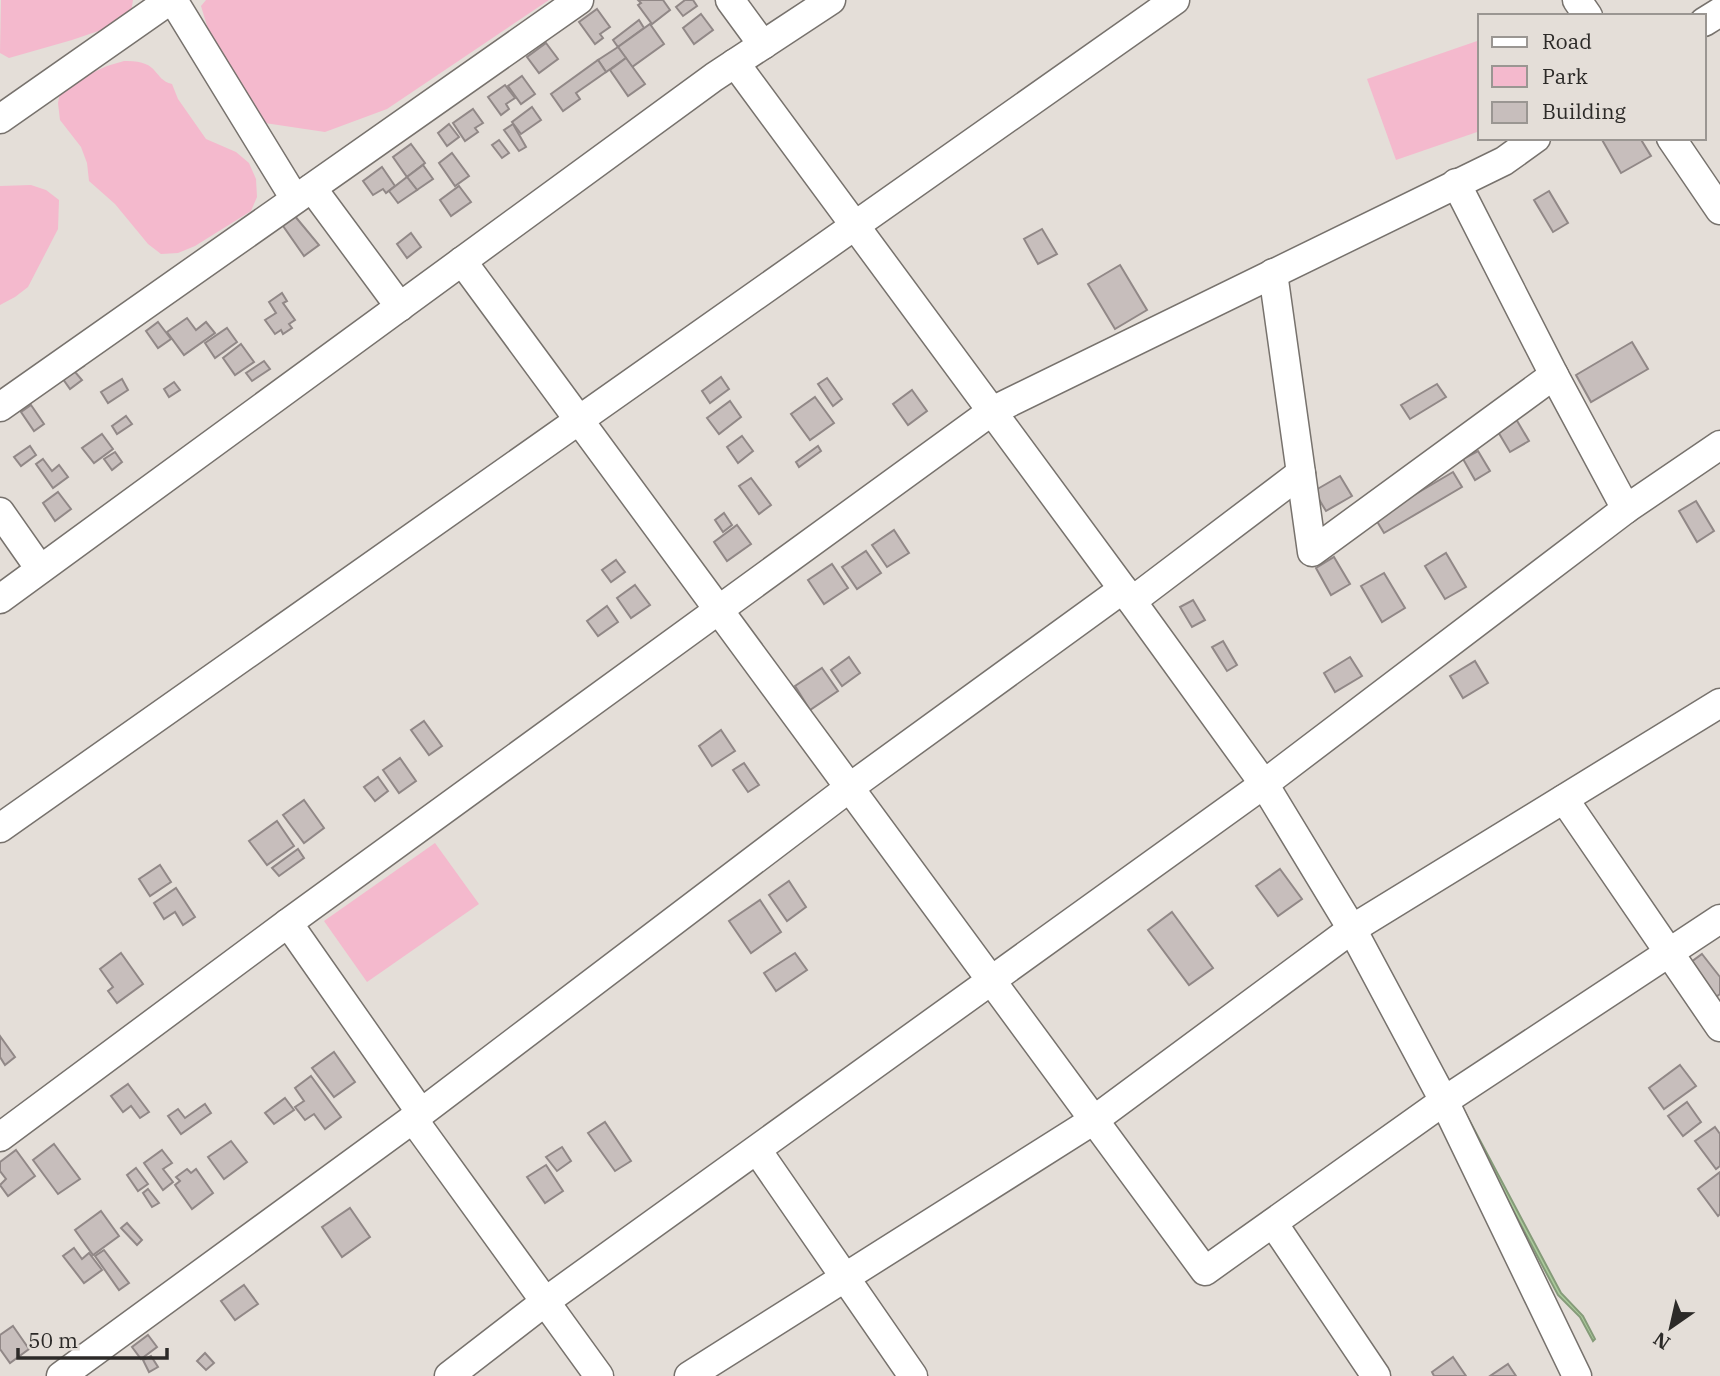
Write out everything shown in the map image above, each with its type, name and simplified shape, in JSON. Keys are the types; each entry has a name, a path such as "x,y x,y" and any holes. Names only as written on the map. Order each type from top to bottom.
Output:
{"street":[{"path":"0,119 172,0 304,194 400,307"},
{"path":"0,407 579,0"},
{"path":"730,0 763,45"},
{"path":"0,599 735,63 831,0"},
{"path":"0,828 1175,0"},
{"path":"735,63 1264,784 1352,929 1444,1101 1577,1376"},
{"path":"0,1137 288,923 992,411 1504,161 1533,140"},
{"path":"1672,140 1720,210"},
{"path":"1456,183 1626,509"},
{"path":"461,261 1205,1271 1444,1101 1720,919"},
{"path":"1273,272 1312,552 1554,375"},
{"path":"449,1376 545,1301 1264,784 1626,509 1720,445"},
{"path":"61,1376 417,1116 849,788 1301,473"},
{"path":"0,512 40,569"},
{"path":"689,1376 1094,1120 1352,929 1720,704"},
{"path":"1564,799 1720,1027"},
{"path":"288,923 417,1116 599,1376"},
{"path":"757,1150 913,1376"},
{"path":"1273,1223 1376,1376"}],"green space":[{"path":"1,0 133,0 131,12 119,24 9,58 0,53"},
{"path":"206,0 549,0 387,109 325,132 258,122 220,69 201,6"},
{"path":"1478,41 1478,132 1396,160 1367,79"},
{"path":"124,61 144,63 172,84 178,99 206,139 236,152 249,163 256,179 257,197 251,211 195,246 178,253 161,254 148,244 115,204 89,181 87,163 81,147 60,120 58,103 61,87"},
{"path":"31,185 46,190 59,200 58,229 28,287 0,305 0,186"},
{"path":"435,843 479,904 367,982 324,921"}],"shaded area":[{"path":"1466,1114 1561,1293 1583,1316 1595,1339 1593,1341 1580,1317 1558,1295 1463,1116"}],"building":[{"path":"638,0 663,0 670,10 652,24 638,5 641,3"},
{"path":"685,0 693,0 697,6 683,16 676,7"},
{"path":"597,9 610,27 600,34 603,38 595,44 579,22"},
{"path":"701,14 713,30 694,44 683,28"},
{"path":"639,20 644,28 618,47 613,40"},
{"path":"650,24 664,44 632,67 618,47"},
{"path":"546,43 558,59 539,73 527,57"},
{"path":"618,47 626,58 606,72 598,60"},
{"path":"626,58 645,84 628,96 610,70"},
{"path":"598,60 606,72 576,93 580,99 563,111 551,94"},
{"path":"522,76 535,94 521,104 508,86"},
{"path":"505,85 515,98 506,104 509,109 501,115 488,97"},
{"path":"532,107 541,120 521,134 512,122"},
{"path":"473,109 483,123 475,128 478,132 465,141 453,123"},
{"path":"449,124 459,137 447,146 438,133"},
{"path":"513,124 526,147 519,151 504,130"},
{"path":"499,140 509,153 502,158 492,145"},
{"path":"1602,140 1641,140 1651,156 1621,173"},
{"path":"411,144 425,163 407,177 393,157"},
{"path":"452,153 469,176 455,186 439,163"},
{"path":"423,165 433,179 417,190 407,177"},
{"path":"382,167 395,186 386,193 383,189 373,195 363,181"},
{"path":"407,177 417,190 398,203 389,191"},
{"path":"459,186 471,202 451,216 440,200"},
{"path":"1549,191 1568,223 1553,232 1534,200"},
{"path":"294,215 319,245 304,256 281,223"},
{"path":"1042,229 1057,254 1038,264 1024,239"},
{"path":"411,233 421,247 407,258 397,244"},
{"path":"1120,265 1147,310 1115,329 1088,284"},
{"path":"282,293 287,301 283,303 295,320 289,324 292,328 283,334 281,330 275,334 265,320 276,313 269,302"},
{"path":"187,318 196,330 206,322 215,333 184,355 167,332"},
{"path":"158,322 171,339 158,348 146,331"},
{"path":"227,328 237,342 215,358 205,343"},
{"path":"1632,342 1648,369 1591,402 1576,375"},
{"path":"241,344 254,362 235,375 223,358"},
{"path":"78,358 84,366 75,372 82,380 70,389 58,372"},
{"path":"264,361 270,369 252,381 246,373"},
{"path":"721,377 729,389 710,403 702,391"},
{"path":"827,378 842,399 833,406 818,384"},
{"path":"122,379 128,390 108,403 101,392"},
{"path":"174,382 180,390 169,397 164,389"},
{"path":"1437,384 1446,397 1410,419 1401,405"},
{"path":"912,390 927,411 908,425 893,404"},
{"path":"815,397 834,423 810,440 791,414"},
{"path":"730,401 741,417 719,434 707,418"},
{"path":"31,405 44,424 34,431 21,412"},
{"path":"126,416 132,424 117,434 112,426"},
{"path":"1516,419 1529,441 1510,452 1497,430"},
{"path":"102,434 113,449 94,463 82,448"},
{"path":"742,436 753,451 738,463 727,447"},
{"path":"30,446 36,455 21,466 14,457"},
{"path":"818,446 821,451 799,467 796,462"},
{"path":"1478,451 1490,471 1475,480 1463,459"},
{"path":"115,452 122,462 112,470 104,459"},
{"path":"43,459 52,471 59,465 68,477 53,488 36,464"},
{"path":"1453,472 1462,487 1384,533 1375,518"},
{"path":"1340,476 1352,496 1326,511 1314,491"},
{"path":"751,478 771,505 759,514 739,486"},
{"path":"58,492 71,509 55,521 43,503"},
{"path":"1696,501 1714,531 1697,542 1679,511"},
{"path":"724,513 732,525 723,532 715,520"},
{"path":"737,525 751,544 727,561 714,542"},
{"path":"894,530 909,553 887,567 872,545"},
{"path":"866,551 881,573 857,589 842,567"},
{"path":"1446,553 1466,587 1445,599 1425,566"},
{"path":"1334,557 1350,584 1331,595 1316,568"},
{"path":"616,560 625,572 611,582 602,570"},
{"path":"832,564 848,588 824,604 808,580"},
{"path":"1384,573 1405,608 1382,622 1361,586"},
{"path":"635,585 650,605 631,618 617,598"},
{"path":"1193,600 1205,620 1192,627 1180,607"},
{"path":"607,606 618,622 598,636 587,621"},
{"path":"1223,641 1237,665 1227,671 1212,647"},
{"path":"849,657 860,673 842,686 831,670"},
{"path":"1350,657 1362,676 1335,692 1324,673"},
{"path":"1475,661 1488,683 1463,698 1450,676"},
{"path":"822,668 838,691 810,710 795,686"},
{"path":"424,721 442,746 429,755 411,730"},
{"path":"721,730 735,751 712,766 699,746"},
{"path":"400,758 416,781 399,793 383,770"},
{"path":"744,763 759,785 748,792 733,770"},
{"path":"378,777 388,791 375,801 364,787"},
{"path":"304,800 324,828 304,843 283,815"},
{"path":"277,821 294,846 267,865 249,841"},
{"path":"298,849 304,858 279,876 272,868"},
{"path":"160,865 171,882 150,896 139,879"},
{"path":"1280,869 1302,899 1278,916 1256,886"},
{"path":"789,881 806,907 787,921 769,895"},
{"path":"176,888 195,917 183,925 175,912 164,919 154,903"},
{"path":"760,900 781,932 751,953 729,921"},
{"path":"1172,912 1213,968 1189,985 1148,930"},
{"path":"121,953 143,984 117,1003 108,991 113,987 100,969"},
{"path":"795,953 807,970 776,991 764,973"},
{"path":"1702,954 1720,977 1720,994 1713,999 1687,965"},
{"path":"0,1036 15,1057 5,1065 0,1057"},
{"path":"334,1052 355,1082 334,1097 312,1068"},
{"path":"1680,1065 1696,1086 1664,1109 1649,1088"},
{"path":"311,1076 341,1117 325,1129 314,1114 305,1120 295,1107 304,1101 295,1088"},
{"path":"128,1084 149,1112 140,1118 131,1106 123,1112 111,1096"},
{"path":"285,1098 294,1110 274,1124 265,1113"},
{"path":"1687,1102 1701,1122 1683,1136 1668,1116"},
{"path":"205,1104 211,1113 181,1134 168,1116 178,1109 185,1118"},
{"path":"605,1122 631,1161 615,1171 588,1133"},
{"path":"1715,1127 1720,1134 1720,1166 1716,1169 1695,1141"},
{"path":"231,1141 247,1162 224,1179 208,1157"},
{"path":"54,1144 80,1179 58,1194 33,1160"},
{"path":"562,1147 571,1161 557,1171 546,1157"},
{"path":"16,1150 35,1176 8,1196 0,1185 6,1179 0,1171 0,1162"},
{"path":"162,1150 172,1163 163,1169 173,1182 163,1190 144,1163"},
{"path":"546,1165 563,1191 545,1203 527,1177"},
{"path":"136,1168 148,1184 138,1191 127,1175"},
{"path":"187,1169 191,1173 196,1169 213,1193 192,1209 175,1185 180,1181 176,1177"},
{"path":"1720,1172 1720,1214 1718,1216 1698,1189"},
{"path":"148,1189 159,1203 152,1207 143,1193"},
{"path":"350,1208 370,1237 342,1257 322,1227"},
{"path":"101,1211 119,1236 93,1255 75,1230"},
{"path":"127,1223 142,1240 137,1245 121,1228"},
{"path":"74,1248 82,1259 89,1253 102,1270 84,1283 63,1256"},
{"path":"104,1250 129,1283 119,1290 95,1256"},
{"path":"244,1285 258,1304 235,1320 221,1301"},
{"path":"13,1326 29,1349 10,1363 0,1349 0,1335"},
{"path":"148,1335 157,1347 141,1359 132,1347"},
{"path":"205,1353 214,1363 206,1370 197,1361"},
{"path":"151,1356 158,1367 149,1372 143,1360"},
{"path":"1453,1357 1466,1376 1434,1376 1432,1372"},
{"path":"1508,1364 1516,1376 1490,1376"}]}
